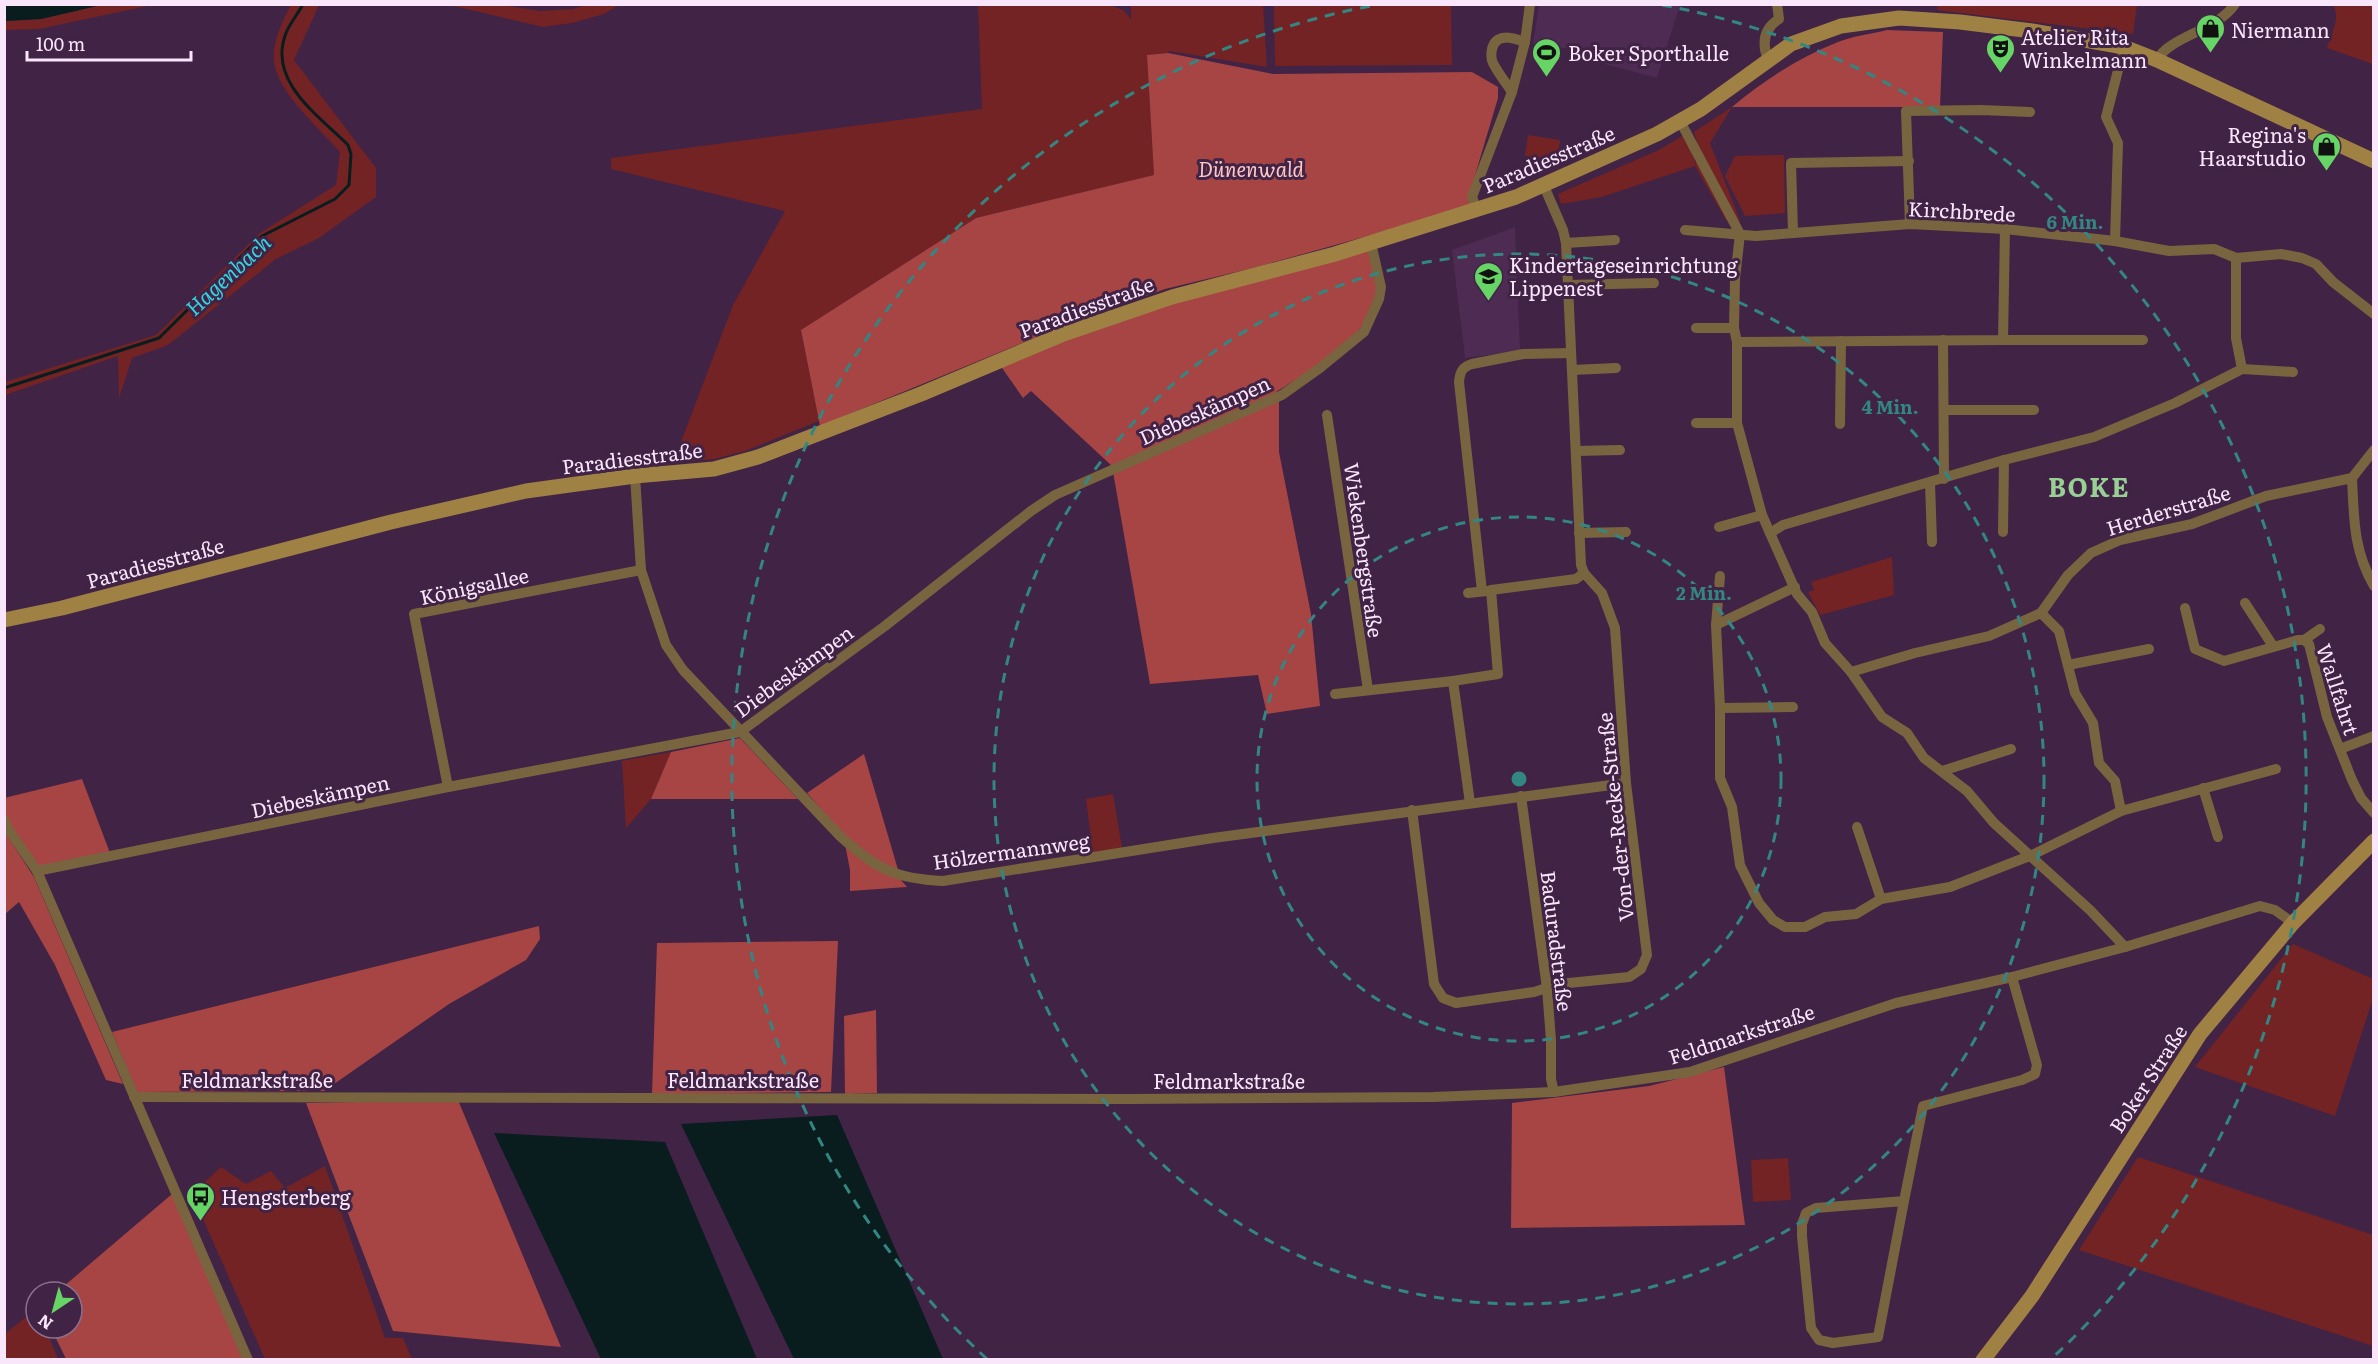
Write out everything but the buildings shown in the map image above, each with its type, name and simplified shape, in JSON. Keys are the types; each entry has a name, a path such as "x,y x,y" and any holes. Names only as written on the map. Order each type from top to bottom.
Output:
{"main road":[{"name":"Paradiesstraße","path":"4,620 62,608 391,522 515,494 635,476 714,469 758,457 921,394 1061,335 1172,297 1371,243 1477,210 1544,186 1635,145 1701,109 1791,44 1828,29 1873,20 1899,18 2007,28 2124,47 2373,160"},
{"name":"Boker Straße","path":"1983,1359 2032,1296 2200,1034 2294,923 2373,841"}],"street":[{"path":"1477,210 1472,197 1512,92 1525,42 1530,4"},
{"path":"1768,60 1763,46 1768,30 1779,19 1778,4"},
{"path":"2157,60 2167,49 2220,20 2235,4"},
{"path":"1512,92 1493,64 1492,47 1495,41 1503,37 1525,42"},
{"path":"2115,240 2118,143 2106,117 2124,47"},
{"path":"1910,224 1906,111 2030,112"},
{"path":"1680,121 1740,234 1735,279 1734,328 1737,342 1737,423 1762,515 1797,594 1812,612 1825,643 1851,672 1882,717 1907,733 1924,758 1967,791 1995,823 2032,855 2125,947"},
{"path":"1793,233 1791,163 1909,161"},
{"path":"1468,593 1576,579 1584,573 1581,565 1579,533 1566,243 1563,230 1544,186"},
{"name":"Kirchbrede","path":"1685,230 1756,236 1910,224 2005,229 2115,240 2169,250 2214,249 2236,258 2281,254 2311,261 2373,314"},
{"path":"2003,340 2005,229"},
{"path":"1566,243 1615,240"},
{"name":"Diebeskämpen","path":"37,871 448,787 740,732 885,626 1030,511 1055,495 1282,395 1320,369 1364,332 1379,299 1381,287 1371,243"},
{"path":"2236,258 2236,338 2242,369"},
{"path":"1568,285 1654,283"},
{"path":"1696,328 1734,328"},
{"path":"1943,340 1944,479"},
{"path":"1737,342 2143,340"},
{"path":"1840,424 1841,341"},
{"path":"1335,694 1498,674 1459,382 1460,373 1465,366 1523,354 1571,353"},
{"path":"1572,370 1616,368"},
{"path":"1770,532 1783,525 2004,460 2094,437 2175,403 2242,369 2293,372"},
{"path":"1944,410 2034,410"},
{"name":"Wiekenbergstraße","path":"1327,415 1368,690"},
{"path":"1696,423 1737,423"},
{"path":"1576,451 1620,450"},
{"path":"2373,450 2352,478 2355,538 2365,572 2373,586"},
{"path":"2003,532 2004,460"},
{"name":"Hölzermannweg","path":"635,476 641,570 666,645 683,670 740,732 866,860 902,876 943,881 1213,838 1626,783"},
{"name":"Herderstraße","path":"2041,613 2068,575 2091,553 2120,540 2192,524 2266,496 2352,478"},
{"path":"1930,483 1932,542"},
{"path":"1719,527 1762,515"},
{"path":"1579,533 1626,532"},
{"name":"Königsallee","path":"448,787 414,614 641,570"},
{"name":"Von-der-Recke-Straße","path":"1547,988 1559,984 1629,977 1641,969 1647,955 1626,783 1614,628 1602,593 1584,573"},
{"path":"1720,576 1716,625 1720,708 1720,778 1732,807 1740,865 1759,903 1773,920 1785,927 1805,927 1825,917 1856,914 1881,899 1950,886 2032,855 2121,811 2276,769"},
{"path":"1716,625 1795,587"},
{"path":"2245,603 2273,645"},
{"name":"Wallfahrt","path":"2185,608 2195,649 2224,660 2273,645 2304,640 2320,629"},
{"path":"1851,672 1915,653 1989,636 2041,613 2059,631 2075,693 2093,723 2100,763 2115,781 2121,811"},
{"name":"Wallfahrt","path":"2304,640 2309,644 2327,717 2361,798 2373,813"},
{"path":"2068,665 2149,648"},
{"path":"1453,681 1470,803"},
{"path":"1720,708 1793,707"},
{"name":"Wallfahrt","path":"2340,749 2373,736"},
{"path":"1942,771 2011,749"},
{"path":"2203,788 2218,837"},
{"name":"Baduradstraße","path":"1521,796 1547,988 1551,1079 1554,1092"},
{"path":"1412,810 1434,984 1443,998 1456,1003 1534,992 1547,988"},
{"path":"4,820 37,871 248,1359"},
{"path":"1857,827 1881,899"},
{"name":"Feldmarkstraße","path":"134,1097 1129,1099 1433,1097 1554,1092 1690,1072 1896,1003 2012,977 2125,947 2260,906 2275,910 2294,923"},
{"path":"1904,1201 1816,1208 1806,1213 1802,1224 1811,1328 1819,1340 1833,1343 1878,1337 1923,1106 2022,1080 2035,1074 2037,1065 2012,977"}],"shaded area":[{"path":"1539,4 1680,5 1657,78 1574,56 1571,49 1533,45"},
{"path":"1938,4 2137,5 2133,34 1937,10"},
{"path":"4,5 101,5 41,19 5,21"},
{"path":"101,5 152,5 39,29 5,30 4,21 41,19"},
{"path":"291,5 319,5 294,60 376,168 376,197 319,238 276,259 168,345 132,358 119,398 118,356 5,395 5,382 156,335 260,233 336,185 340,152 291,98 277,74 274,62 276,40"},
{"path":"450,5 502,5 540,11 573,9 586,5 619,5 604,14 572,23 543,27"},
{"path":"978,5 1110,5 1123,10 1131,19 1131,5 1263,5 1267,67 1169,51 1147,55 1154,175 976,218 801,330 819,421 745,451 714,459 673,463 733,305 785,211 611,169 611,158 982,109"},
{"path":"1274,5 1451,5 1452,65 1275,66"},
{"path":"2333,5 2373,5 2373,64 2327,48 2336,20"},
{"path":"1732,107 1710,143 1740,221 1726,220 1695,166 1602,197 1561,204 1558,194 1659,150 1682,136 1694,155 1695,165 1699,149 1694,132"},
{"path":"1528,135 1560,140 1557,161 1525,156"},
{"path":"1784,155 1785,213 1745,216 1725,176 1735,156"},
{"name":"Kindertageseinrichtung Lippenest","path":"1515,227 1520,351 1465,358 1452,250"},
{"path":"1892,557 1894,595 1820,615 1808,592 1814,590 1811,582"},
{"path":"671,752 651,799 626,828 622,761"},
{"path":"1113,794 1122,848 1093,853 1086,799"},
{"path":"2293,944 2373,979 2373,998 2335,1116 2195,1067"},
{"path":"837,1115 943,1359 794,1359 681,1124"},
{"path":"494,1133 665,1142 757,1359 601,1359"},
{"path":"2138,1157 2373,1235 2373,1346 2079,1250"},
{"path":"1788,1158 1791,1200 1753,1202 1751,1160"},
{"path":"325,1166 385,1338 403,1338 412,1359 265,1359 192,1194 221,1167 246,1184 271,1171 285,1188"},
{"path":"24,1319 24,1340 50,1340 58,1359 5,1359 5,1334"}],"green space":[{"path":"1887,30 1943,32 1940,107 1732,107 1795,62 1823,48 1844,40"},
{"name":"Dünenwald","path":"1168,53 1273,74 1472,72 1498,87 1498,98 1468,199 1471,207 1253,268 1165,289 1066,325 820,426 801,330 976,218 1154,175 1147,55"},
{"path":"1369,249 1376,300 1362,327 1335,352 1276,392 1279,401 1279,452 1311,614 1320,706 1267,714 1258,675 1150,684 1112,466 1031,391 1023,398 1000,365 1173,301"},
{"path":"740,738 798,799 651,799 671,752"},
{"path":"864,754 899,873 869,858 842,833 807,793"},
{"path":"82,779 110,853 38,869 5,816 4,798"},
{"path":"4,831 34,877 123,1084 106,1080 55,965 19,902 5,914"},
{"path":"845,844 901,880 907,887 850,891 850,870"},
{"path":"539,926 540,939 526,960 449,1004 324,1091 137,1092 112,1032"},
{"path":"838,941 831,1092 652,1094 657,943"},
{"path":"876,1010 877,1093 845,1094 844,1016"},
{"path":"1724,1067 1745,1225 1511,1228 1512,1103 1649,1086"},
{"path":"458,1100 561,1347 393,1331 306,1103"},
{"path":"172,1194 243,1359 66,1359 57,1340 84,1340 84,1280 71,1280"}],"waterway":[{"name":"Hagenbach","path":"4,388 159,338 262,236 335,199 349,185 351,154 348,145 299,96 289,82 283,67 282,50 286,33 303,4"}],"place":[{"name":"Niermann","path":"2210,54"},
{"name":"Atelier Rita Winkelmann","path":"2000,74"},
{"name":"Boker Sporthalle","path":"1547,78"},
{"name":"Regina's Haarstudio","path":"2327,172"},
{"name":"Kindertageseinrichtung Lippenest","path":"1488,302"},
{"name":"Hengsterberg","path":"200,1222"}],"district":[{"name":"BOKE","path":"2089,485"}]}
